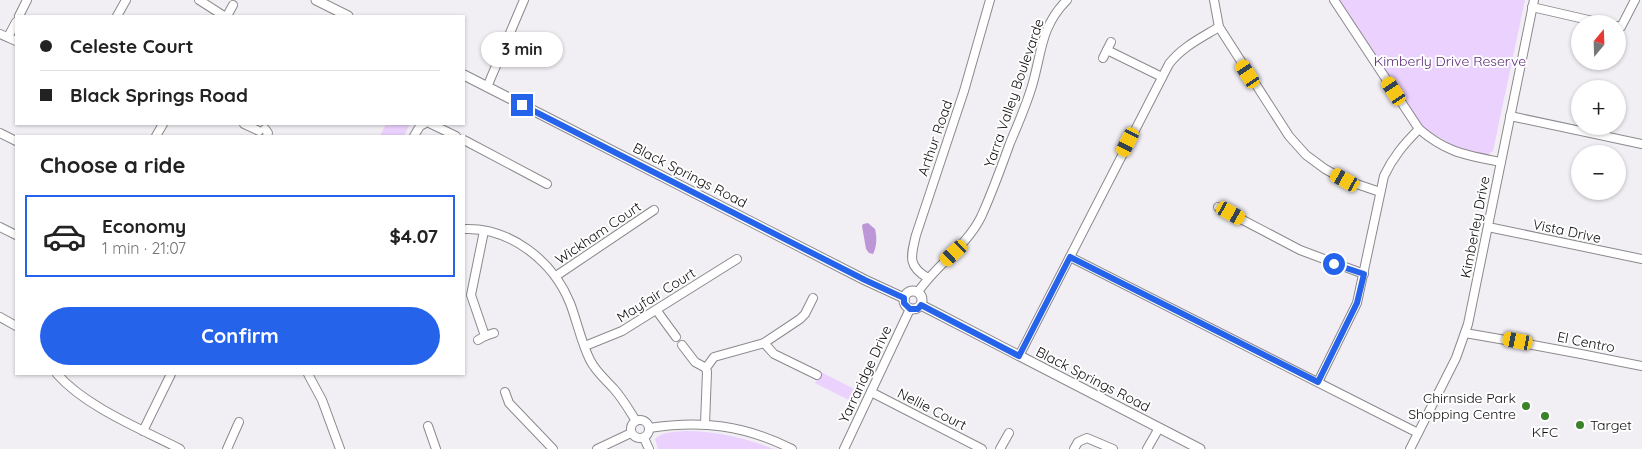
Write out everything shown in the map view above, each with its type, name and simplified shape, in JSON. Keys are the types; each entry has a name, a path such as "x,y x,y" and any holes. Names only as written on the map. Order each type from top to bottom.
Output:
{"main road":[{"path":"316,0 346,15"},
{"name":"Black Springs Road","path":"465,76 865,280 904,298"},
{"path":"910,292 918,292 922,300 921,305 918,309 910,309 904,303 904,298 910,292"},
{"name":"Black Springs Road","path":"921,305 1200,449"}],"street":[{"path":"20,15 27,0"},
{"path":"118,15 126,0"},
{"path":"199,0 224,15"},
{"path":"487,87 524,0"},
{"name":"Arthur Road","path":"928,278 913,265 911,254 964,90 990,0"},
{"name":"Yarra Valley Boulevarde","path":"918,292 928,278 969,238 980,220 1032,86 1042,40 1054,14 1066,0"},
{"path":"1214,0 1219,27 1289,136 1306,155 1325,169 1345,180 1380,192"},
{"path":"1334,0 1419,129 1447,149 1501,162"},
{"path":"1626,17 1635,0"},
{"path":"1533,4 1573,15"},
{"name":"Kimberley Drive","path":"1410,449 1456,358 1465,333 1533,4"},
{"path":"227,15 233,5"},
{"path":"8,37 15,24"},
{"path":"1019,356 1162,76 1175,56 1219,27"},
{"path":"0,34 15,40"},
{"path":"1103,58 1111,42"},
{"path":"1107,50 1162,76"},
{"path":"1510,116 1642,144"},
{"path":"246,125 265,133"},
{"path":"415,135 422,125"},
{"path":"433,125 454,135"},
{"path":"1318,382 1357,303 1380,192 1390,162 1419,129"},
{"path":"0,133 15,140"},
{"path":"465,141 547,184"},
{"path":"1218,207 1300,250 1364,274"},
{"name":"Wickham Court","path":"556,276 654,210"},
{"path":"0,227 15,234"},
{"name":"Vista Drive","path":"1488,227 1642,259"},
{"path":"465,229 484,231 519,243 534,253 556,276 570,303 585,346 597,371 621,397 636,421"},
{"path":"484,231 471,295 482,338 494,333"},
{"path":"1070,257 1418,433"},
{"name":"Mayfair Court","path":"585,346 622,331 657,311 737,259"},
{"path":"705,424 706,368 714,357 764,343 800,319 805,314 813,298"},
{"name":"Yarraridge Drive","path":"844,449 910,309"},
{"path":"657,311 676,337"},
{"path":"0,317 15,325"},
{"name":"El Centro","path":"1465,333 1502,338 1563,352 1642,366"},
{"path":"764,343 774,354 817,375"},
{"path":"682,345 695,362 706,368"},
{"path":"58,375 67,386 88,399 180,449"},
{"path":"144,431 171,375"},
{"path":"309,375 322,400 340,449"},
{"path":"505,392 509,403 553,449"},
{"name":"Nellie Court","path":"871,392 982,449"},
{"path":"636,421 644,421 649,428 648,434 644,438 638,439 631,433 632,425 636,421"},
{"path":"227,449 240,422"},
{"path":"649,428 685,424 728,427 758,434 792,449"},
{"path":"428,426 436,449"},
{"path":"1147,449 1159,428"},
{"path":"597,449 631,433"},
{"path":"1000,449 1009,433"},
{"path":"644,438 649,449"},
{"path":"1074,449 1078,442 1087,438 1113,449"}],"green space":[{"name":"Kimberly Drive Reserve","path":"1339,0 1525,0 1493,151 1487,155 1456,147 1421,127"},
{"path":"386,125 410,125 404,135 380,135"},
{"path":"821,372 858,391 853,402 815,383"},
{"path":"686,431 730,436 774,449 658,449 655,439 658,436 669,432"}],"shaded area":[{"path":"868,223 876,232 876,245 873,254 869,253 866,249 862,226"}],"place":[{"name":"Chirnside Park Shopping Centre","path":"1526,406"},
{"name":"KFC","path":"1545,416"},
{"name":"Target","path":"1580,425"}],"route":[{"path":"522,105 865,280 904,298 907,308 912,310 918,309 921,305 1019,356 1070,257 1318,382 1352,315 1364,274 1334,264"}]}
